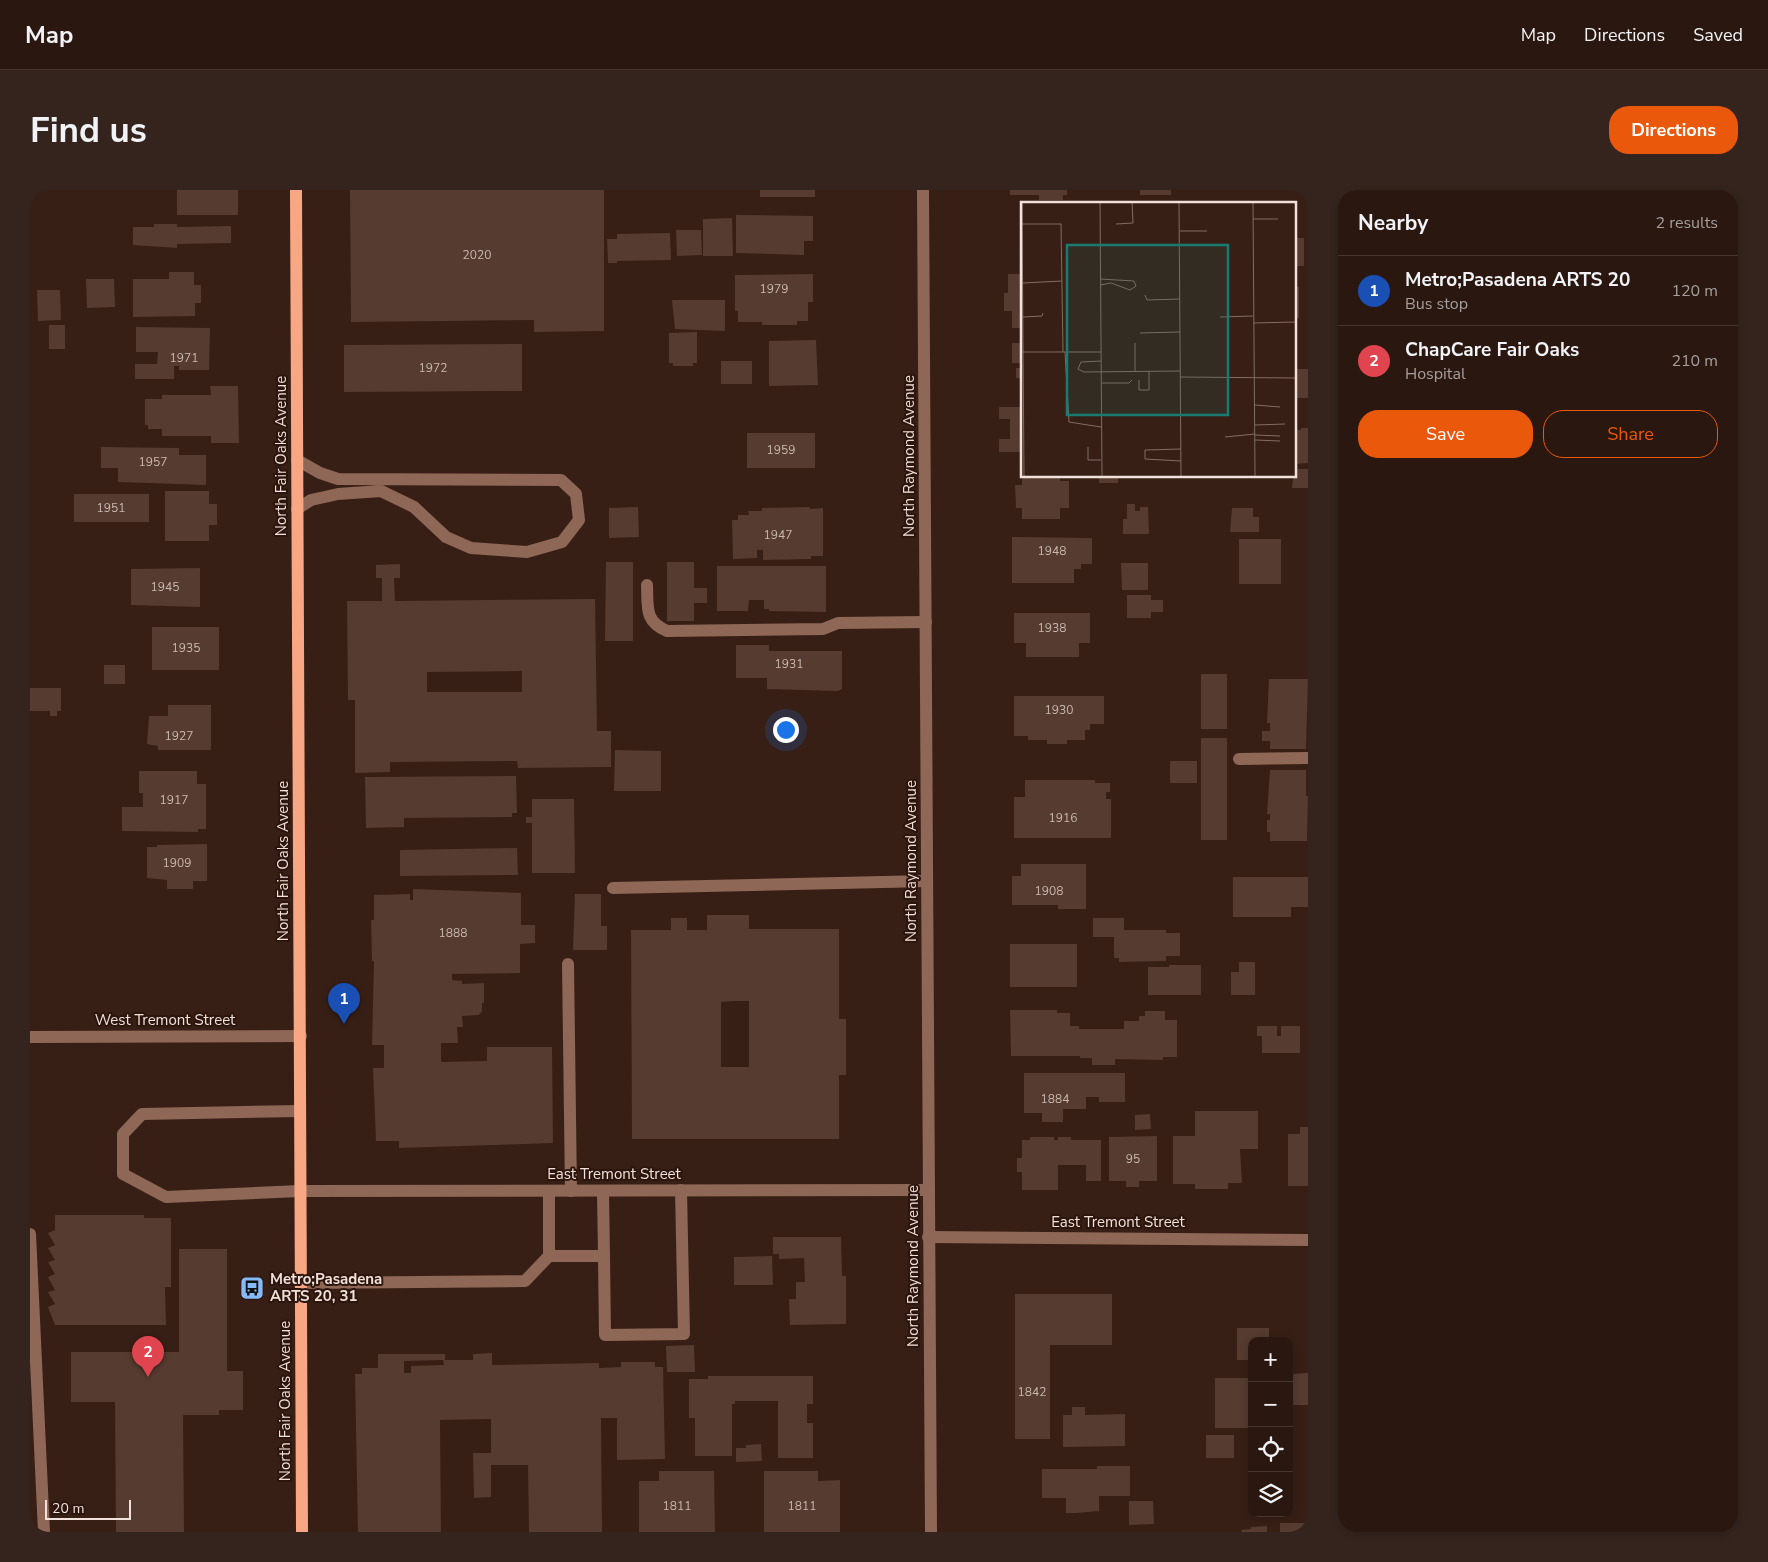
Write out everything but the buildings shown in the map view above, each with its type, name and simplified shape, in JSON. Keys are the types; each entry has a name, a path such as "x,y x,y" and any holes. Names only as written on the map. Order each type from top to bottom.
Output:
{"main road":[{"name":"North Fair Oaks Avenue","path":"296,190 302,1532"}],"street":[{"name":"North Raymond Avenue","path":"924,190 931,1532"},
{"path":"297,460 320,473 338,479 560,480 576,494 579,520 562,542 527,552 471,548 446,537 414,506 381,491 338,494 311,500 298,509"},
{"path":"647,585 649,614 654,625 667,631 823,629 838,623 926,622"},
{"path":"1240,759 1308,758"},
{"path":"613,888 927,881"},
{"path":"568,964 571,1190"},
{"name":"West Tremont Street","path":"30,1037 301,1036"},
{"name":"East Tremont Street","path":"300,1111 142,1114 122,1134 123,1174 166,1197 300,1191 929,1190"},
{"path":"300,1282 525,1281 548,1256 548,1190"},
{"path":"603,1190 605,1335 684,1334 681,1190"},
{"path":"30,1234 44,1532"},
{"name":"East Tremont Street","path":"928,1237 1308,1240"},
{"path":"548,1256 604,1256"}],"place":[{"name":"Metro;Pasadena ARTS 20","path":"344,1024"},
{"name":"Metro;Pasadena ARTS 20, 31","path":"252,1288"},
{"name":"ChapCare Fair Oaks","path":"148,1377"}]}
